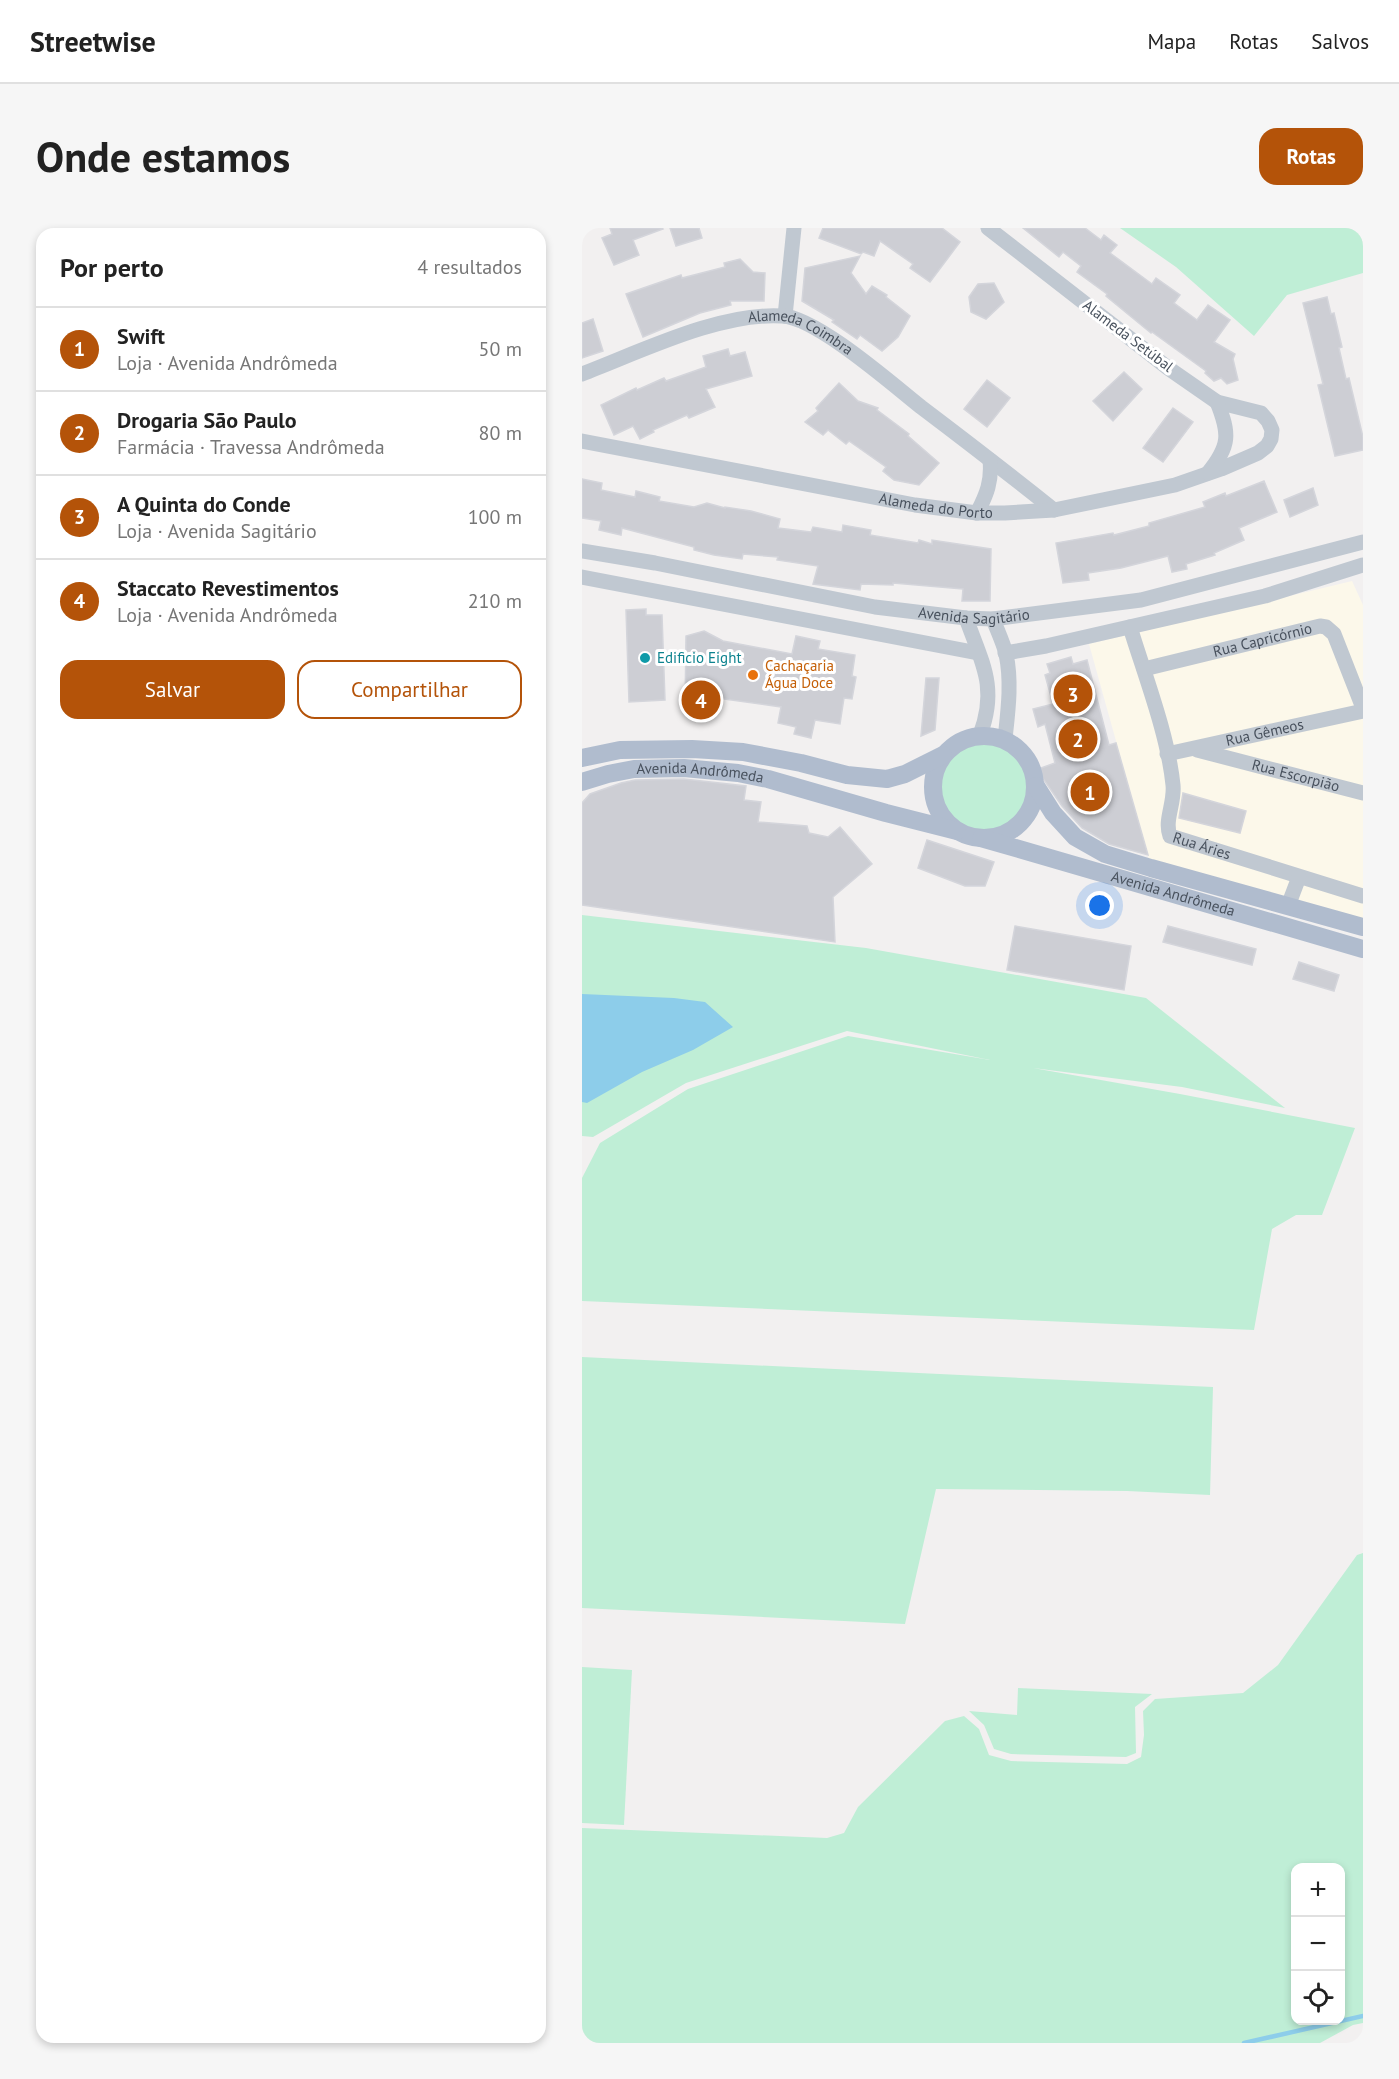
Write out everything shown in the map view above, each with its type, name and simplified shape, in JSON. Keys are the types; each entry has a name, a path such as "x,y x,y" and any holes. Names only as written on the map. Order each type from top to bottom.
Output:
{"main road":[{"path":"980,735 1005,739 1024,753 1031,763 1036,786 1031,808 1018,826 1006,834 981,838 957,831 944,820 935,804 932,787 935,770 943,755 960,741 980,735"},
{"name":"Avenida Andrômeda","path":"582,758 620,750 692,749 744,752 847,775 888,779 905,774 943,755"},
{"name":"Avenida Andrômeda","path":"582,782 634,769 684,768 738,773 768,779 876,811 957,831"},
{"name":"Avenida Andrômeda","path":"1036,786 1053,813 1075,837 1104,854 1363,927"},
{"name":"Avenida Andrômeda","path":"981,838 1363,949"}],"street":[{"path":"785,315 794,228"},
{"name":"Alameda Setúbal","path":"988,228 1168,368 1217,402 1261,413 1272,430"},
{"name":"Alameda Coimbra","path":"582,374 695,331 732,320 785,315 814,326 850,352 1054,510"},
{"path":"1207,474 1226,446 1227,432 1217,402"},
{"name":"Alameda do Porto","path":"582,441 915,505 977,513 1054,510 1175,485 1258,453 1267,446 1272,430"},
{"path":"977,513 988,493 992,477 990,460"},
{"name":"Avenida Sagitário","path":"582,551 875,607 993,619 1141,600 1363,542"},
{"path":"1005,653 1265,596 1363,565"},
{"name":"Avenida Sagitário","path":"582,577 978,653"},
{"path":"966,618 983,663 989,688 985,720 980,735"},
{"path":"993,619 1005,653 1009,675 1005,739"},
{"name":"Rua Capricórnio","path":"1144,669 1320,626 1326,627 1334,634 1363,710"},
{"name":"Rua Áries","path":"1130,627 1144,669 1174,786 1174,800 1168,825 1170,836 1363,896"},
{"name":"Rua Gêmeos","path":"1167,754 1363,710"},
{"name":"Rua Escorpião","path":"1193,748 1363,793"},
{"path":"1288,906 1299,877"}],"shaded area":[{"path":"1352,581 1363,605 1363,921 1150,863 1089,644"}],"green space":[{"path":"1120,228 1363,228 1363,273 1287,295 1254,336 1176,267"},
{"path":"985,740 1002,744 1017,753 1026,768 1030,785 1026,802 1017,817 1002,826 985,830 968,826 953,817 944,802 940,785 944,768 953,753 968,744"},
{"path":"582,915 866,948 1146,998 1285,1108 1182,1087 1033,1068 1355,1128 1322,1215 1296,1215 1272,1229 1254,1330 582,1301 582,1178 600,1143 688,1089 848,1036 990,1060 847,1031 686,1083 593,1137 582,1136"},
{"path":"582,1357 1213,1387 1210,1495 1127,1491 936,1489 905,1624 582,1608"},
{"path":"1363,1553 1363,2023 1353,2025 1320,2043 582,2043 582,1828 827,1838 844,1833 858,1807 945,1721 964,1716 979,1729 989,1755 1011,1761 1127,1764 1141,1757 1144,1735 1143,1711 1155,1699 1243,1693 1278,1665 1357,1555"},
{"path":"582,1667 632,1670 624,1825 582,1823"},
{"path":"1018,1688 1152,1694 1135,1707 1136,1753 1126,1757 1011,1754 994,1749 984,1725 969,1711 1017,1715"}],"water":[{"path":"582,994 674,998 705,1002 733,1027 693,1050 642,1072 587,1103 582,1102"}],"building":[{"path":"610,228 663,229 633,240 639,255 614,265 602,238 612,234"},
{"path":"670,228 699,228 702,238 676,246"},
{"path":"823,228 942,228 960,242 930,282 910,268 913,264 880,241 874,256 863,252 861,254 819,238"},
{"path":"1023,228 1085,228 1101,240 1104,235 1117,245 1110,253 1152,284 1156,278 1180,295 1174,303 1197,320 1208,305 1230,320 1214,342 1235,354 1233,359 1238,380 1227,384 1221,378 1214,381 1205,373 1206,371 1151,333 1106,296 1107,294 1077,272 1081,266 1063,252 1059,257"},
{"path":"860,256 851,273 866,294 872,286 887,295 886,297 910,316 898,337 882,351 860,335 857,339 832,322 834,320 802,301 805,268"},
{"path":"740,259 753,272 765,273 764,301 730,301 731,305 700,313 643,337 626,294 681,275 682,278 725,267 724,263"},
{"path":"994,283 1004,302 986,319 971,312 969,297 978,284"},
{"path":"1327,297 1331,314 1334,313 1346,379 1349,378 1363,437 1363,450 1335,456 1318,385 1323,384 1303,303"},
{"path":"593,319 603,351 582,358 582,323"},
{"path":"728,349 730,356 745,352 752,376 706,389 715,407 689,418 687,415 653,430 654,432 640,439 633,426 614,435 601,405 636,388 637,390 664,378 666,381 706,367 703,356"},
{"path":"1124,372 1142,389 1113,421 1093,401"},
{"path":"987,380 1010,398 987,427 964,409"},
{"path":"839,383 858,401 878,408 877,410 909,434 908,436 939,463 919,485 894,480 883,471 886,467 849,441 846,444 828,430 823,435 805,422 818,411 816,408"},
{"path":"1173,408 1193,422 1163,462 1143,448"},
{"path":"582,479 602,483 601,490 635,497 636,491 660,497 659,501 694,507 707,503 751,511 780,519 778,528 811,532 813,527 842,532 843,525 871,530 870,535 918,543 919,540 932,544 932,540 991,549 990,601 962,601 963,589 893,583 893,585 861,584 860,590 813,584 818,566 777,560 778,557 743,554 742,559 714,555 694,550 694,547 622,528 621,535 599,530 601,521 582,518"},
{"path":"1264,481 1277,512 1239,528 1244,540 1214,553 1215,555 1186,564 1187,569 1172,572 1168,556 1121,568 1088,573 1089,580 1063,583 1056,543 1113,533 1114,535 1149,526 1149,523 1205,507 1203,502 1225,493 1226,496"},
{"path":"1313,488 1318,505 1290,517 1284,500"},
{"name":"Edificio Eight","path":"646,609 646,615 662,615 665,700 629,702 626,610"},
{"path":"704,631 723,641 792,654 796,636 820,641 818,649 855,655 852,676 856,677 852,699 844,698 840,724 815,720 811,738 794,734 796,727 778,723 781,707 717,698 716,709 685,709 686,636"},
{"path":"1071,657 1073,664 1087,660 1109,745 1116,743 1148,855 1109,844 1082,828 1062,806 1042,777 1041,768 1055,763 1045,724 1038,727 1033,709 1053,704 1045,675 1050,673 1047,664"},
{"path":"926,678 939,678 935,730 921,736"},
{"path":"684,779 746,786 744,800 761,802 758,822 807,826 809,833 828,837 840,827 872,864 833,897 835,942 582,905 582,803 590,794 621,783 635,780"},
{"path":"1183,793 1246,811 1240,833 1179,818"},
{"path":"927,840 994,862 985,886 965,886 918,868"},
{"path":"1015,926 1131,946 1124,990 1007,970"},
{"path":"1168,926 1256,949 1252,965 1163,942"},
{"path":"1299,962 1339,975 1334,991 1293,979"}],"waterway":[{"path":"1244,2043 1363,2016"}],"place":[{"name":"Edificio Eight","path":"645,658"},
{"name":"Cachaçaria Água Doce","path":"753,675"},
{"name":"A Quinta do Conde","path":"1073,694"},
{"name":"Staccato Revestimentos","path":"701,700"},
{"name":"Drogaria São Paulo","path":"1078,739"},
{"name":"Swift","path":"1090,792"}]}
